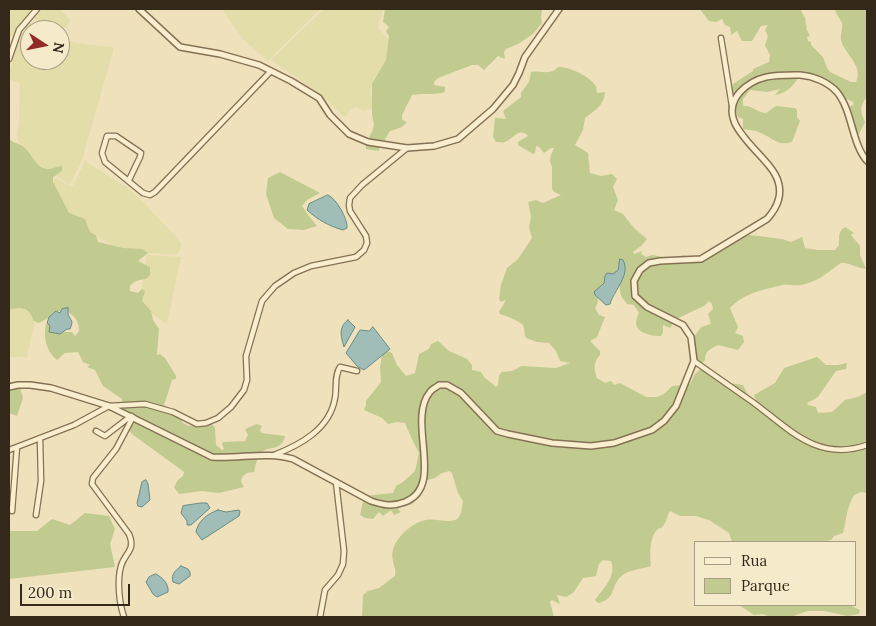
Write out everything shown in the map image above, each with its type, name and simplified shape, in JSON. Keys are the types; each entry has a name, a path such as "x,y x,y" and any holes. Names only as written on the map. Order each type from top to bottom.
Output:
{"street":[{"path":"9,60 19,30 37,9"},
{"path":"139,9 180,47 228,56 259,65 319,98 330,115 349,134 368,142 407,148 434,146 458,139 487,114 513,85 525,57 560,9"},
{"path":"9,387 30,385 51,388 109,406 212,457 274,455 293,459 371,501 384,505 396,505 409,500 420,491 424,475 421,428 424,405 430,392 440,384 447,385 461,393 497,431 552,443 591,446 614,444 652,430 664,421 676,406 694,361 691,337 683,325 647,307 636,296 634,281 640,270 649,263 660,260 701,259 767,219 774,212 779,201 778,179 772,169 740,134 734,121 721,38"},
{"path":"129,180 141,153 116,136 107,136 102,153 102,158 105,162 147,195 155,192 271,71"},
{"path":"733,109 737,96 748,83 766,76 804,76 820,80 829,84 838,93 850,117 857,141 867,161"},
{"path":"9,450 74,425 109,406 129,404 159,407 197,424 206,423 218,418 244,390 247,380 246,356 262,301 274,286 294,273 312,266 356,257 364,250 367,243 366,236 350,211 350,198 362,185 407,148"},
{"path":"694,361 808,443 840,450 856,449 867,445"},
{"path":"274,455 293,447 319,430 331,413 335,399 337,372 340,367 357,370"},
{"path":"96,431 104,436 132,417"},
{"path":"124,617 120,589 120,572 121,564 132,548 132,541 130,534 92,484 93,478 116,449 132,417"},
{"path":"36,514 41,480 40,438"},
{"path":"12,511 18,447"},
{"path":"320,617 325,590 338,575 343,564 344,551 336,482"}],"shaded area":[{"path":"9,9 33,9 34,11 26,20 20,20 20,28 9,41"},
{"path":"42,9 60,9 71,21 36,20 34,18"},
{"path":"222,9 320,9 268,61 243,39"},
{"path":"324,9 383,9 378,27 390,42 385,64 371,87 370,93 374,103 372,108 364,111 356,107 350,109 346,116 343,116 320,94 271,60"},
{"path":"20,37 20,70 70,70 70,42 113,47 82,160 69,184 33,162 26,149 19,142 17,135 20,83 11,80 9,77"},
{"path":"85,161 128,188 145,204 176,237 181,244 180,251 176,254 137,253 128,255 56,212 53,207 54,179 56,178 72,187"},
{"path":"147,255 181,257 167,324 139,305"},
{"path":"15,303 36,315 27,357 9,357 9,304"}],"green space":[{"path":"385,9 542,9 542,23 533,34 506,49 504,52 505,59 498,56 484,70 478,65 472,65 438,78 434,85 445,87 445,92 412,95 402,115 402,120 407,122 402,127 390,131 378,151 366,149 366,143 374,125 372,84 386,60 389,36 386,31 389,27 383,22"},
{"path":"700,9 800,9 805,18 810,36 807,37 808,41 811,42 811,45 823,57 830,72 851,82 856,82 858,76 856,65 841,40 842,23 835,9 867,9 867,99 862,107 865,122 859,134 857,134 855,126 844,113 845,108 853,105 854,102 846,99 828,80 805,73 801,73 794,84 783,93 775,95 780,89 767,92 750,90 743,99 743,106 763,113 776,106 795,108 800,121 792,142 778,142 759,132 743,129 743,119 738,117 731,94 733,84 753,71 753,69 769,62 770,55 765,45 768,36 765,30 768,25 761,26 752,41 742,41 737,31 731,35 730,27 725,25 722,19 716,22 709,21"},
{"path":"558,67 562,67 578,72 596,86 597,93 605,92 601,104 585,118 583,130 575,145 588,153 590,173 601,176 612,174 617,179 613,187 618,200 614,210 623,214 634,228 647,239 633,252 634,254 642,251 641,254 646,257 652,255 670,258 685,255 685,258 701,257 742,234 782,239 791,242 802,237 805,248 835,250 839,245 840,233 845,227 854,233 851,235 860,246 860,255 866,269 841,263 810,283 782,285 741,299 730,308 738,327 735,333 743,336 744,342 738,350 715,346 707,352 705,360 701,364 695,355 694,337 701,327 711,324 708,314 713,309 709,301 704,306 676,319 670,328 663,325 661,336 650,335 638,328 636,319 639,313 634,305 627,304 621,296 619,284 608,278 599,289 598,302 595,308 599,315 605,317 597,337 590,341 600,351 595,366 597,378 605,383 611,381 614,385 620,383 646,397 657,397 664,394 672,386 690,384 695,374 704,366 729,383 743,385 751,401 756,402 754,395 775,383 784,368 817,357 826,365 847,363 846,369 836,371 818,397 807,403 816,407 818,413 832,412 845,400 858,397 867,392 867,493 861,492 854,495 848,509 843,533 826,541 732,541 729,533 709,520 696,516 680,516 670,511 664,524 654,533 650,557 651,566 633,570 621,576 610,597 598,603 595,600 608,582 612,572 611,561 603,560 599,564 596,576 583,578 573,593 566,597 557,595 560,604 552,600 550,602 554,617 362,617 363,595 368,591 379,588 395,576 392,554 401,535 421,521 450,521 457,519 461,513 463,501 450,471 424,481 421,496 411,505 400,505 398,509 401,512 394,515 391,510 383,516 379,512 373,519 360,515 364,496 393,493 396,486 415,471 419,453 405,423 388,424 382,418 364,410 366,401 381,382 380,367 382,354 387,351 392,353 397,365 406,376 415,373 419,354 429,349 431,344 438,341 449,351 467,359 472,365 472,370 481,372 496,387 499,375 502,372 512,371 522,366 556,368 570,363 560,361 556,351 549,343 537,342 526,338 523,325 499,312 506,300 501,302 499,299 501,285 507,268 518,259 532,238 529,227 531,216 528,202 536,200 543,203 561,195 553,191 552,188 552,167 550,161 554,148 544,153 536,146 535,153 533,154 518,145 518,142 528,136 522,133 516,134 505,142 496,142 493,137 495,118 506,119 503,111 521,97 521,93 529,82 531,72 555,70"},
{"path":"9,139 24,147 43,168 48,169 62,166 62,171 53,177 53,182 69,213 85,219 90,232 96,235 98,242 123,248 142,249 148,253 138,261 150,267 150,275 146,279 139,280 130,286 130,291 138,293 142,289 145,291 142,301 151,311 153,320 159,329 157,355 160,354 165,358 176,376 176,379 172,380 164,405 178,413 183,423 189,426 209,420 215,428 216,445 222,450 224,449 223,442 245,441 248,435 245,429 257,424 262,426 261,433 285,436 281,445 267,449 260,454 254,472 247,473 242,477 241,482 244,487 219,493 202,491 179,494 174,487 184,472 132,434 122,421 124,411 122,399 103,386 95,370 87,367 90,365 83,362 78,352 65,353 57,360 50,352 45,339 46,324 52,324 61,332 72,332 75,336 79,331 79,326 73,315 57,311 38,323 33,320 30,312 27,310 17,308 9,310"},
{"path":"280,172 320,193 307,200 302,206 317,226 304,230 288,229 274,218 266,194 268,178"},
{"path":"20,388 23,398 17,416 9,413 9,391"},
{"path":"85,513 109,516 115,529 110,544 115,567 9,579 9,531 37,531 52,519 70,525"},
{"path":"740,606 851,606 860,610 859,614 848,616 824,611 807,611 791,617 754,615"}],"water":[{"path":"328,195 341,209 346,219 347,228 343,230 328,225 307,210 309,204"},
{"path":"620,259 623,260 625,271 610,304 606,305 594,292 604,283 607,273 613,274 618,270"},
{"path":"68,308 68,314 72,322 70,329 60,334 49,332 50,326 47,323 49,317 56,311 60,313 62,309"},
{"path":"348,320 355,327 344,347 341,336 342,329"},
{"path":"373,327 390,349 364,370 357,366 346,353 360,330 369,331"},
{"path":"146,480 150,500 142,507 138,506 137,503 142,482"},
{"path":"207,503 210,508 191,525 187,525 187,521 181,513 183,506"},
{"path":"218,510 226,512 239,510 240,512 239,516 202,540 196,532 199,524 207,516"},
{"path":"181,566 188,569 190,576 179,584 173,582 173,575"},
{"path":"156,574 168,586 168,592 157,597 146,582 149,577"}]}
